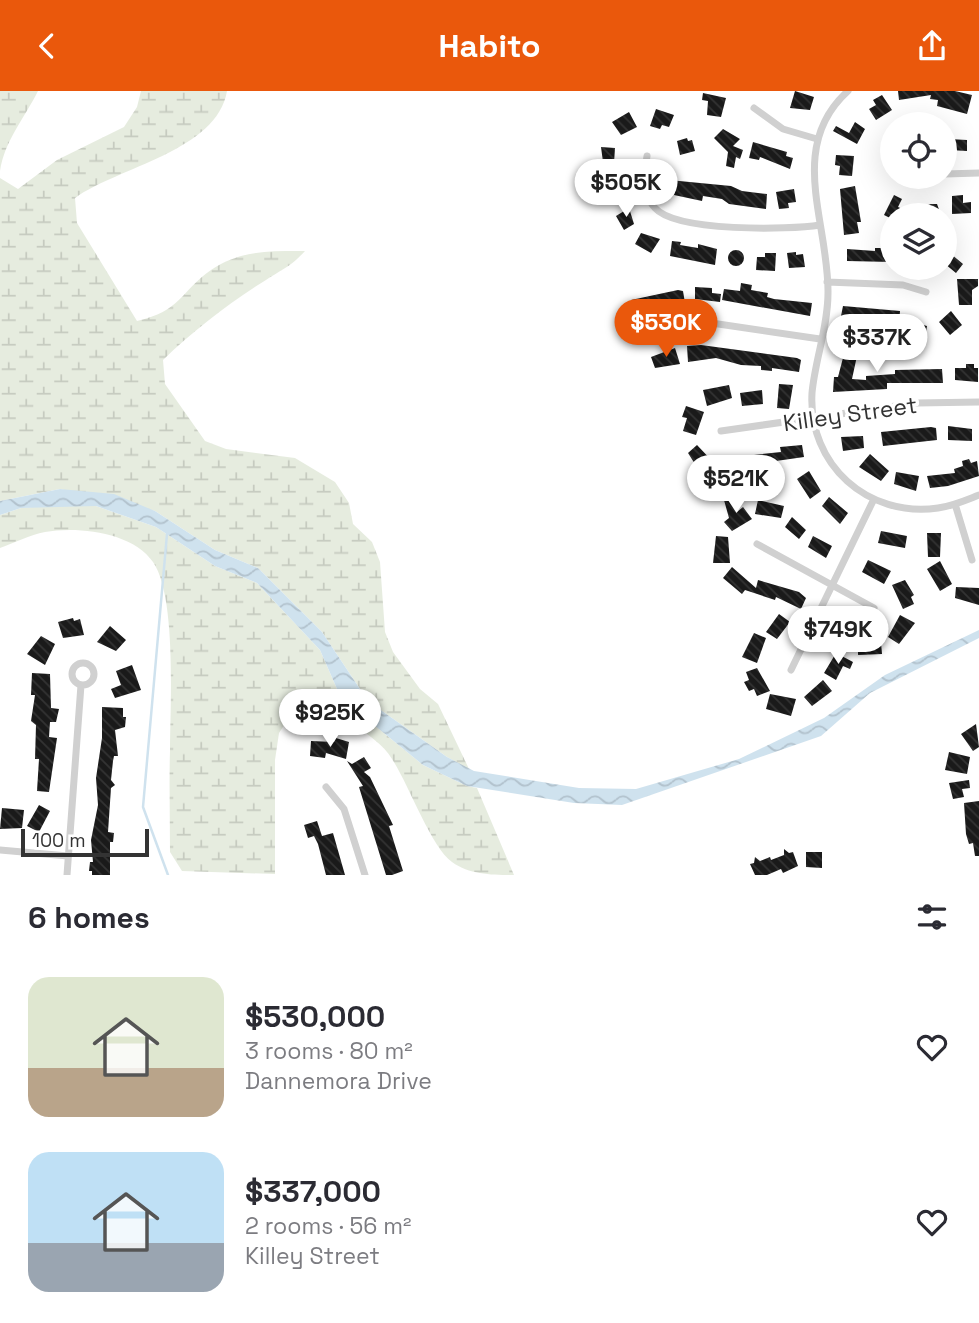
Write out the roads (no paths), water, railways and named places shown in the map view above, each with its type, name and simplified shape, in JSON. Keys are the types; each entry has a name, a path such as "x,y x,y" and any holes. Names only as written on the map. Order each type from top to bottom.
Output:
{"street":[{"path":"848,91 826,118 817,139 813,183 828,294 812,396 815,429 828,461 843,479 873,501 904,509 938,508 979,495"},
{"path":"754,108 783,129 817,139"},
{"path":"647,156 645,178 650,201 667,216 755,230 820,225"},
{"path":"957,174 979,173"},
{"path":"827,282 903,285 926,292"},
{"path":"641,334 698,321 820,339"},
{"name":"Killey Street","path":"721,432 917,403 979,402"},
{"path":"791,670 873,501"},
{"path":"956,504 972,560"},
{"path":"757,544 874,608"},
{"path":"67,875 81,685"},
{"path":"326,787 344,809 365,875"},
{"path":"0,850 68,856"}],"water":[{"path":"60,489 114,494 155,511 215,550 258,568 322,632 368,701 447,757 474,771 579,788 636,789 739,759 824,718 885,675 979,630 979,638 870,693 821,736 622,805 574,803 467,786 423,765 341,698 320,650 257,583 215,566 156,527 96,506 21,508 0,515 0,501"}],"waterway":[{"path":"167,534 143,807 168,875"}]}
